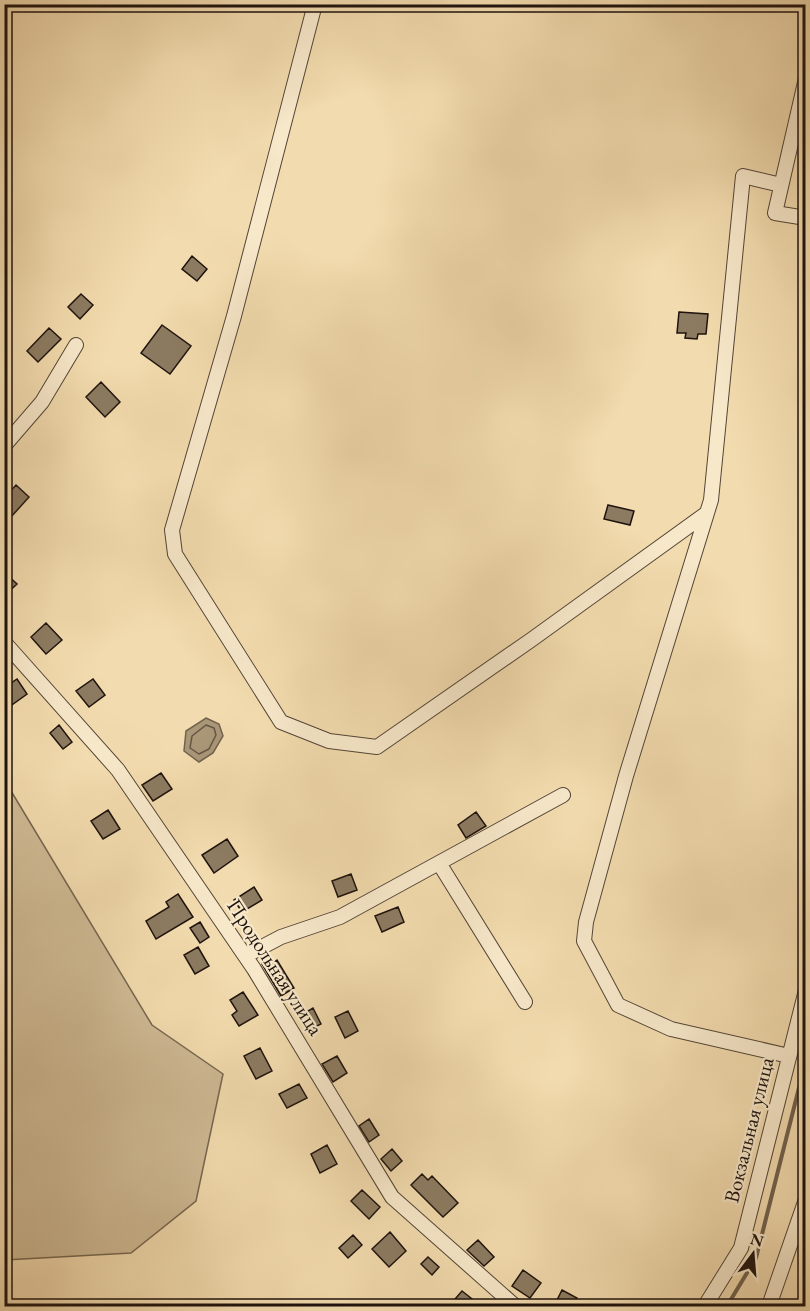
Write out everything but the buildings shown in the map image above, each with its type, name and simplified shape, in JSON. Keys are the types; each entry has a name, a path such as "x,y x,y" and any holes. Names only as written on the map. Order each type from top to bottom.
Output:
{"street":[{"path":"315,4 234,316 172,530 175,554 281,722 329,741 377,747 707,513"},
{"path":"806,78 779,191 776,213 806,218"},
{"path":"779,191 743,176 715,470 707,513 626,776 586,922 584,941 618,1005 670,1029 789,1056"},
{"path":"4,446 42,402 76,345"},
{"name":"Продольная улица","path":"4,642 118,770 245,956 392,1197 515,1306"},
{"path":"245,956 281,937 340,917 563,795"},
{"path":"439,863 525,1002"},
{"name":"Вокзальная улица","path":"705,1306 741,1248 806,990"},
{"path":"769,1306 806,1198"}],"shaded area":[{"path":"5,781 152,1025 223,1074 196,1201 131,1253 5,1260"}],"water":[{"path":"206,718 219,724 223,736 213,753 199,762 184,751 186,731"}],"waterway":[{"path":"727,1306 756,1258 806,1060"}]}
